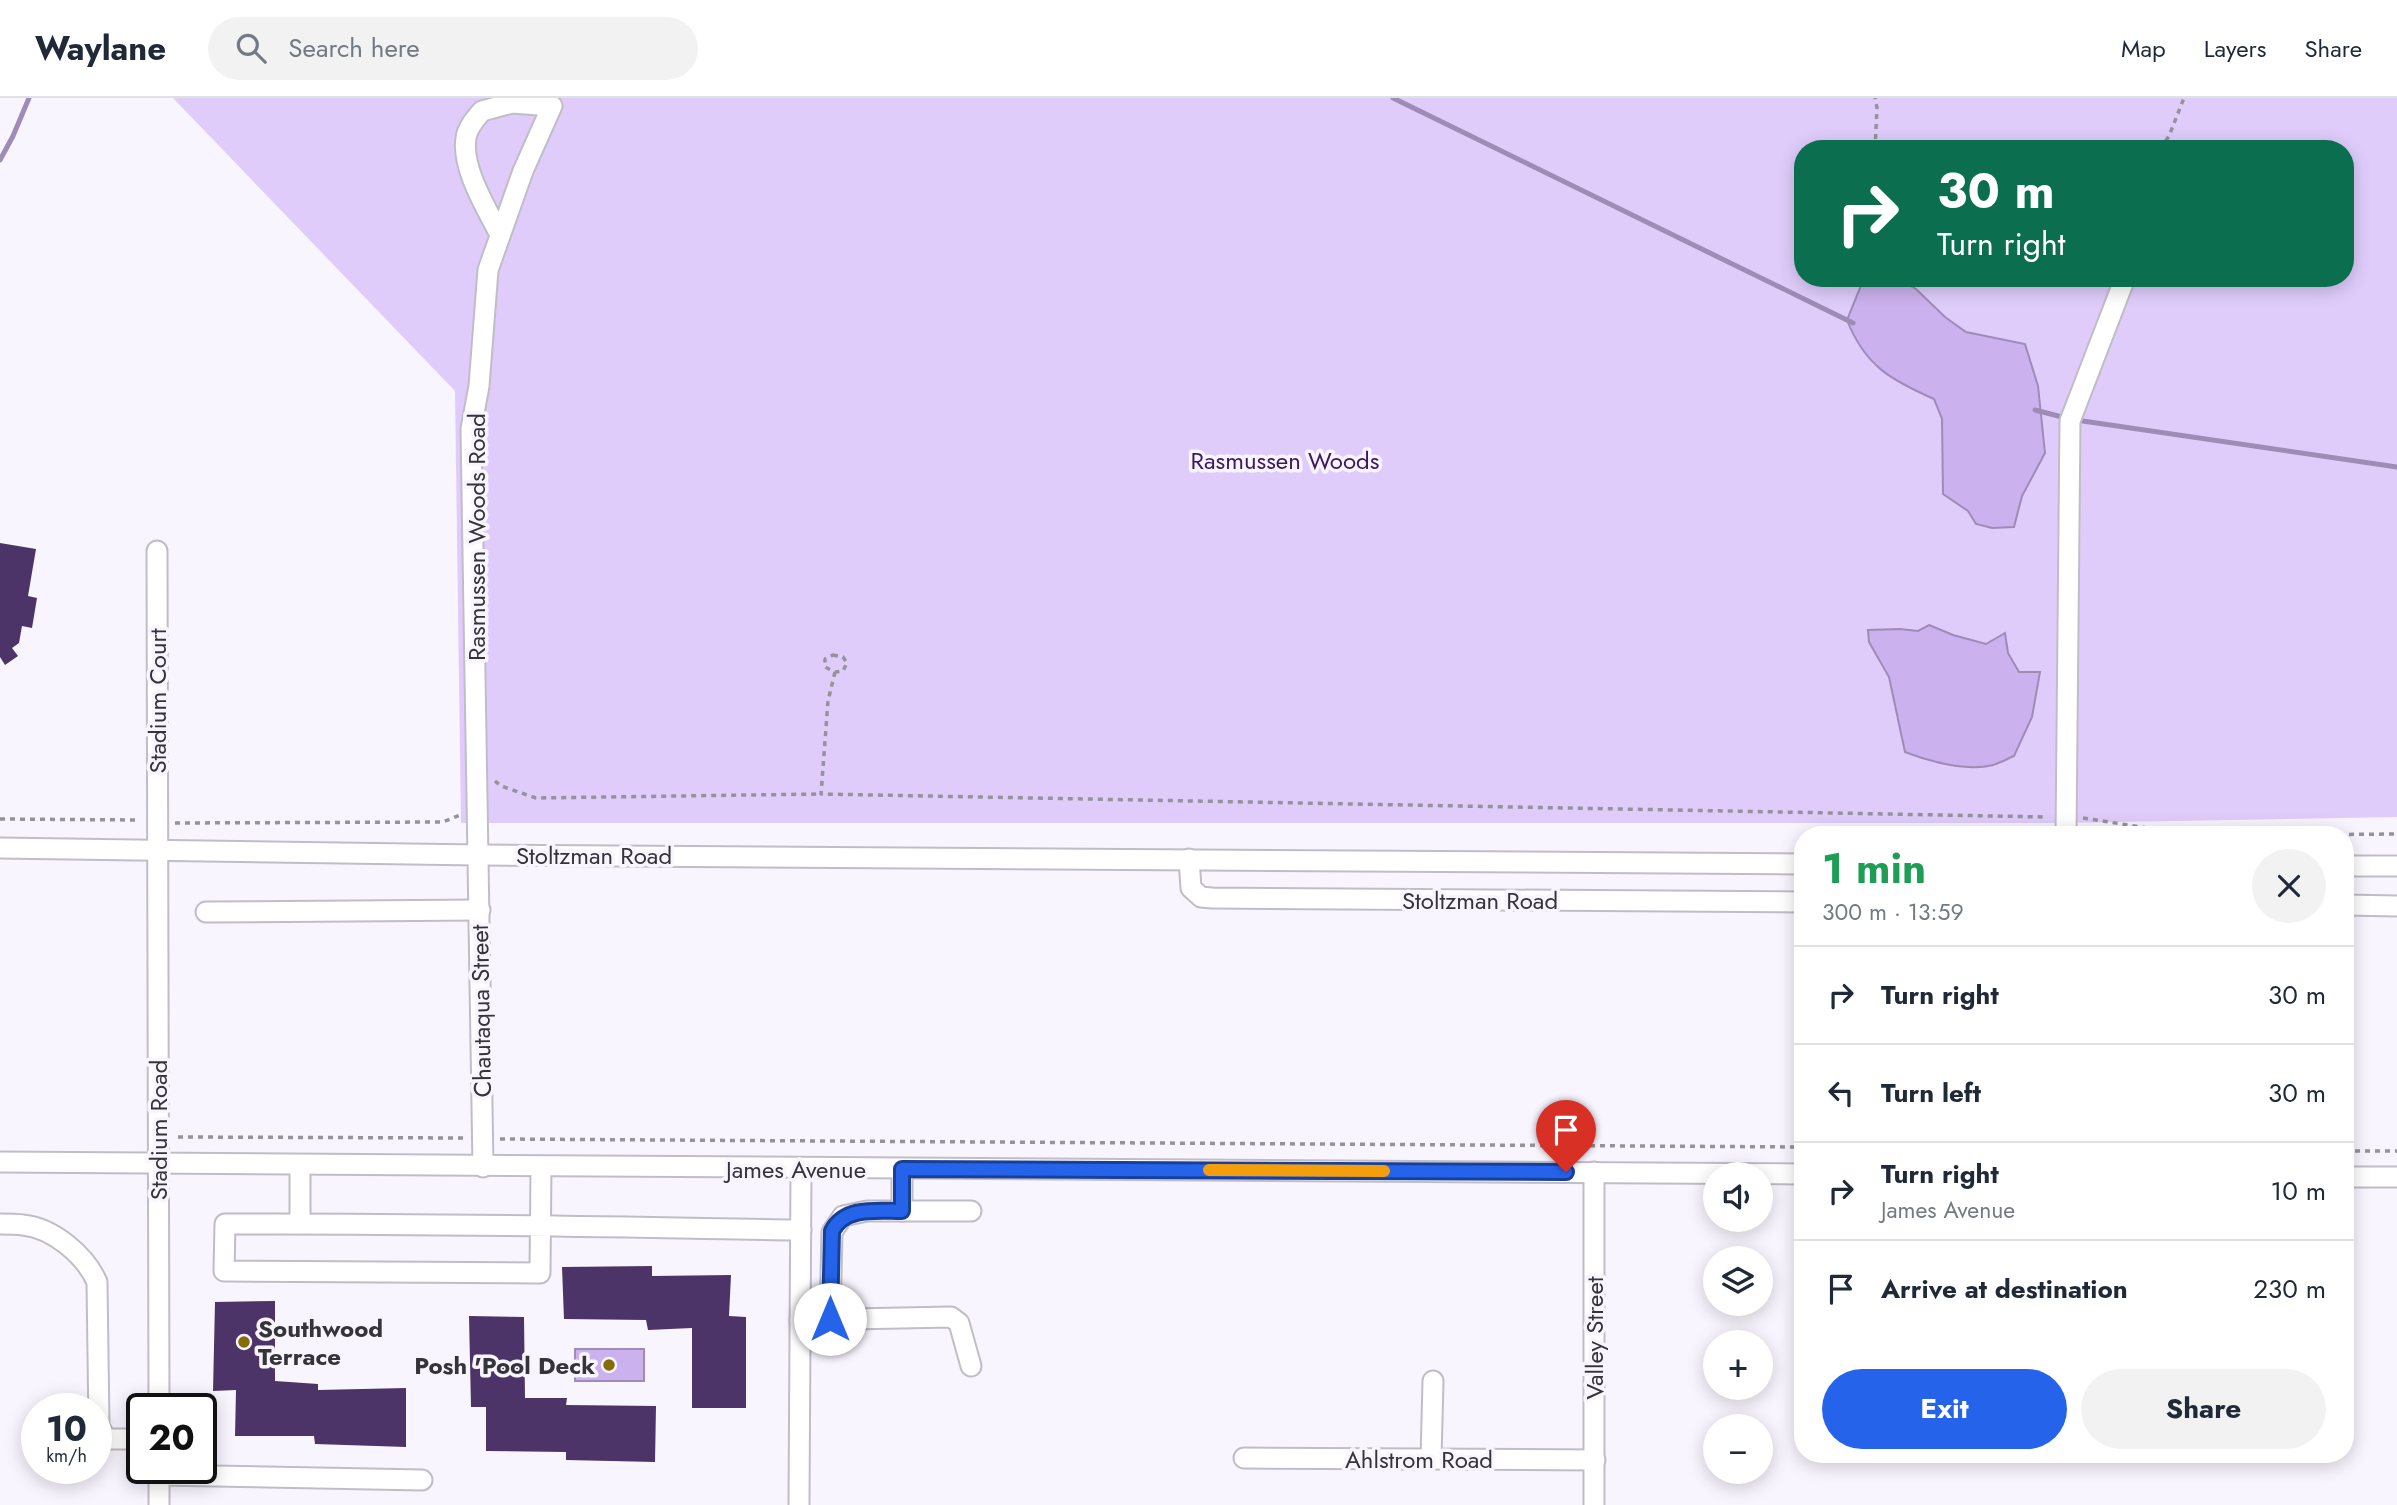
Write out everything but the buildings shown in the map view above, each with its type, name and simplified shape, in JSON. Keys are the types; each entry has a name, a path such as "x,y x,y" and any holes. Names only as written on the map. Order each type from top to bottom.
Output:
{"street":[{"name":"Rasmussen Woods Road","path":"479,855 471,429 479,386 488,270 523,170 552,106 512,103 482,111 466,136 466,150 474,183 500,235"},
{"path":"2066,826 2070,421 2122,287"},
{"name":"Stadium Court","path":"157,551 157,850"},
{"name":"Stoltzman Road","path":"0,848 479,855 1794,864"},
{"name":"Stadium Road","path":"157,850 159,1393"},
{"name":"Chautaqua Street","path":"479,855 483,1167"},
{"name":"Stoltzman Road","path":"1189,859 1191,888 1201,897 1212,898 1794,902"},
{"path":"2354,866 2397,866"},
{"path":"2354,905 2397,906"},
{"path":"206,912 480,910"},
{"name":"James Avenue","path":"0,1163 1794,1174"},
{"path":"300,1165 300,1223"},
{"path":"541,1167 541,1226 540,1273 225,1272 225,1224 300,1223 541,1226 801,1230"},
{"path":"799,1505 801,1169"},
{"path":"902,1169 902,1211"},
{"name":"Valley Street","path":"1594,1172 1594,1505"},
{"path":"2354,1177 2397,1177"},
{"path":"830,1319 832,1231 844,1216 867,1211 971,1211"},
{"path":"0,1224 24,1224 49,1233 90,1267 97,1282 99,1426 106,1439 126,1439"},
{"path":"800,1320 951,1317 959,1323 971,1366"},
{"path":"1432,1459 1433,1381"},
{"name":"Ahlstrom Road","path":"1244,1458 1595,1460"},
{"path":"217,1474 422,1480"},
{"path":"159,1484 159,1505"}],"path":[{"path":"1875,98 1875,140"},
{"path":"2166,140 2184,98"},
{"path":"833,655 843,657 847,663 844,671 835,673 825,667 825,659 833,655"},
{"path":"821,794 828,701 835,673"},
{"path":"477,762 501,786 537,798 821,794 2066,826 2088,818 2137,826"},
{"path":"0,819 157,820 180,823 443,822 467,813"},
{"path":"2354,834 2397,834"},
{"path":"158,1136 1794,1147"},
{"path":"2354,1151 2397,1151"}],"green space":[{"name":"Rasmussen Woods","path":"173,98 2397,98 2397,817 2060,823 461,823 455,391"}],"shaded area":[{"path":"1860,287 1913,287 1966,332 2025,344 2038,386 2045,453 2022,496 2014,527 1992,528 1976,524 1968,511 1943,494 1942,419 1934,399 1881,370 1862,349 1847,320"},
{"path":"1929,625 1986,644 2005,633 2008,653 2019,672 2040,672 2032,717 2014,756 1993,765 1972,767 1936,762 1905,752 1889,677 1869,642 1868,630 1918,631"},
{"name":"Posh 'Pool Deck","path":"575,1349 644,1349 644,1381 575,1381"}],"waterway":[{"path":"0,160 29,98"},
{"path":"1393,98 1853,323"},
{"path":"2035,410 2066,418"},
{"path":"2076,420 2397,467"}],"slow traffic":[{"path":"1209,1170 1384,1171"}],"place":[{"name":"Southwood Terrace","path":"244,1342"},
{"name":"Posh 'Pool Deck","path":"609,1365"}],"route":[{"path":"830,1319 832,1231 844,1216 867,1211 902,1211 902,1169 1566,1172"}]}
